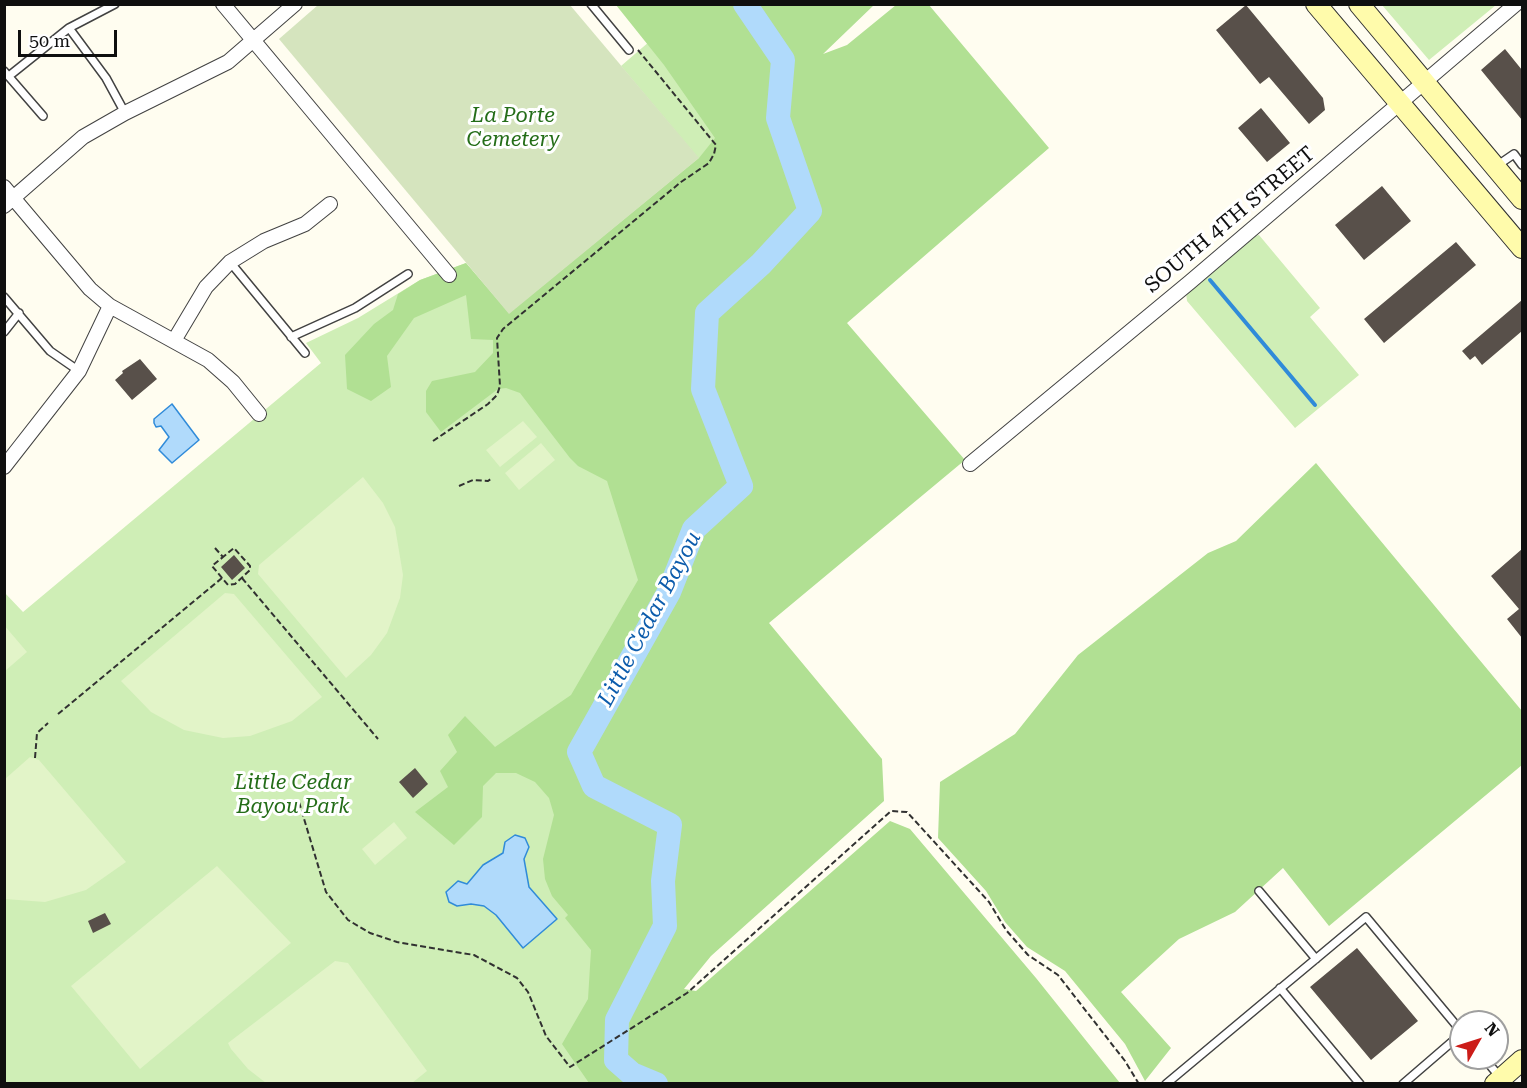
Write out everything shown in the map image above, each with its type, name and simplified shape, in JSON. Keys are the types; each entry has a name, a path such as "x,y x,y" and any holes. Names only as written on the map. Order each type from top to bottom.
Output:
{"main road":[{"path":"1316,4 1522,248"},
{"path":"1359,4 1522,199"},
{"path":"1503,1082 1522,1060"}],"street":[{"path":"223,4 449,275"},
{"path":"259,414 220,370 175,339 144,326 110,306 90,289 8,197 83,137 125,112 228,62 295,4"},
{"name":"SOUTH 4TH STREET","path":"970,464 1190,282 1516,4"},
{"path":"175,339 206,287 230,262 264,241 305,224 330,204"},
{"path":"4,467 79,371 110,306"}],"lane":[{"path":"43,116 7,74 69,28 115,4"},
{"path":"591,4 632,48"},
{"path":"69,28 106,78 125,112"},
{"path":"1496,167 1514,154 1522,165"},
{"path":"230,262 304,353"},
{"path":"291,337 355,308 408,274"},
{"path":"4,297 51,351 79,371"},
{"path":"4,332 19,313"},
{"path":"1259,891 1316,959"},
{"path":"1166,1083 1366,917 1449,1018"},
{"path":"1280,988 1360,1083"},
{"path":"1403,1083 1449,1043"},
{"path":"1494,1070 1503,1082"}],"path":[{"path":"433,441 488,404 497,395 500,386 497,338 503,329 681,182 710,163 716,145 632,48"},
{"path":"459,486 473,480 488,481 492,478"},
{"path":"215,548 223,557"},
{"path":"234,548 250,566 242,578 228,585 212,566 223,557 234,548"},
{"path":"58,714 222,578"},
{"path":"242,578 378,739"},
{"path":"35,758 37,733 48,723"},
{"path":"299,802 326,892 348,920 370,933 397,942 474,955 518,978 528,992 546,1036 570,1066 687,993 891,811 907,812 989,902 1006,930 1028,955 1058,975 1125,1061 1139,1083"}],"green space":[{"name":"La Porte Cemetery","path":"318,5 570,5 699,158 509,314 279,39"},
{"path":"616,5 874,5 823,54 847,45 896,5 929,5 1049,148 847,323 965,460 769,623 882,759 884,801 711,956 684,989 696,991 890,821 910,829 1036,978 1120,1083 589,1083 562,1044 588,999 591,950 565,918 568,915 552,896 545,879 543,859 554,815 549,798 535,782 516,773 496,773 483,786 482,817 454,845 415,812 448,787 440,771 457,752 448,735 465,716 495,747 571,695 638,580 607,481 578,466 570,458 520,393 506,388 498,389 441,432 426,412 426,391 432,381 475,372 493,353 493,340 471,339 466,295 414,318 387,356 391,387 371,401 347,389 345,355 374,324 393,310 398,294 420,280 466,263 509,313 699,158 715,138 664,65"},
{"path":"1382,5 1496,5 1429,60"},
{"name":"Little Cedar Bayou Park","path":"657,35 750,145 658,493 656,1083 5,1083 4,592 23,612 321,363 306,343 358,318 420,280 466,263 509,313 698,158 621,66"},
{"path":"1259,235 1320,308 1310,317 1359,375 1295,428 1187,301 1186,292 1253,236"},
{"path":"523,421 537,437 500,467 486,450"},
{"path":"541,443 555,460 519,490 505,473"},
{"path":"1316,463 1522,711 1522,765 1329,926 1283,868 1235,912 1179,939 1121,992 1171,1048 1145,1081 1125,1044 1065,971 1027,947 1005,922 986,891 938,838 940,782 1015,734 1078,655 1208,553 1236,541"},
{"path":"363,477 383,503 395,527 403,575 400,598 387,633 371,655 346,678 258,574 259,565"},
{"path":"225,593 234,594 322,697 292,721 250,736 223,738 184,730 151,712 121,681"},
{"path":"4,625 27,652 5,671 4,671"},
{"path":"30,757 39,760 126,862 86,890 45,902 5,899 5,779"},
{"path":"394,822 407,838 375,865 362,849"},
{"path":"217,866 291,943 140,1069 71,986"},
{"path":"335,961 348,963 427,1071 412,1083 266,1083 248,1069 231,1049 228,1043"}],"water":[{"path":"172,404 199,440 172,463 159,450 169,437 161,426 156,427 154,419"},
{"path":"515,835 525,838 529,847 524,859 529,887 557,919 523,948 496,915 484,906 471,904 457,906 449,902 446,892 458,881 467,884 483,865 503,853 505,842"}],"building":[{"path":"1246,5 1323,98 1325,110 1309,124 1269,77 1260,84 1216,30"},
{"path":"1505,49 1522,70 1522,120 1481,70"},
{"path":"1261,108 1290,143 1267,162 1238,128"},
{"path":"1382,186 1411,221 1364,260 1335,225"},
{"path":"1456,242 1476,265 1384,343 1364,319"},
{"path":"1522,300 1522,331 1482,365 1475,356 1470,360 1462,351"},
{"path":"140,359 157,379 132,400 115,380 123,373 122,371"},
{"path":"1522,549 1522,638 1507,619 1519,609 1491,576"},
{"path":"234,555 245,568 232,580 221,567"},
{"path":"415,768 428,784 413,798 399,782"},
{"path":"105,913 111,924 93,933 88,921"},
{"path":"1357,948 1418,1021 1371,1060 1310,987"}],"waterway":[{"name":"Little Cedar Bayou","path":"656,1084 632,1074 616,1060 617,1020 665,926 663,881 670,825 594,786 579,752 669,592 694,529 741,486 703,389 707,313 761,264 810,211 778,118 783,60 745,4"},
{"path":"1210,280 1315,405"}]}
